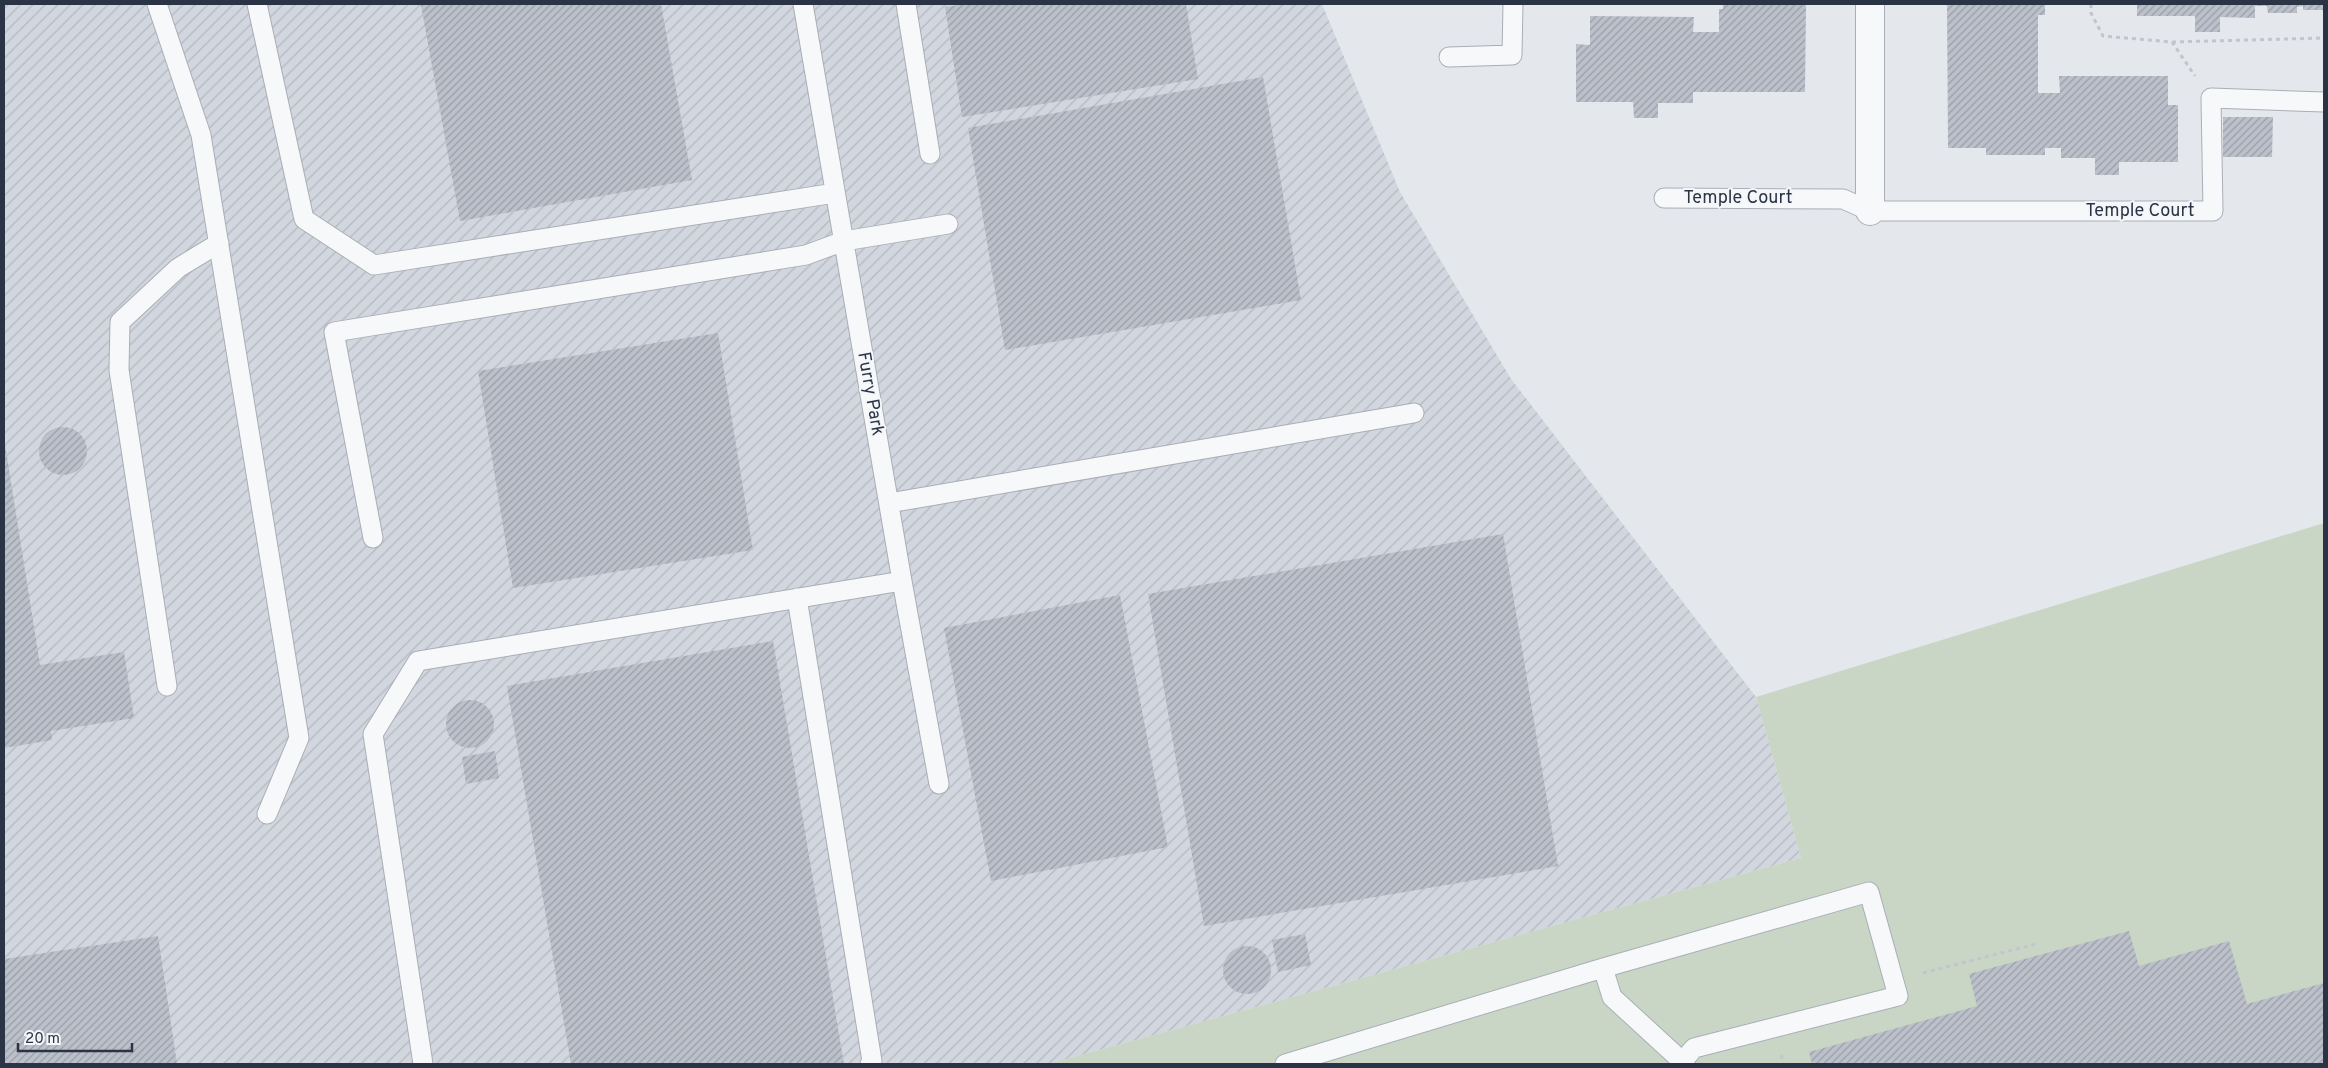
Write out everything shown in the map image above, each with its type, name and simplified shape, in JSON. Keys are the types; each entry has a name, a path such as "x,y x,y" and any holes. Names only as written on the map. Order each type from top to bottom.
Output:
{"street":[{"path":"1870,4 1870,211"}],"lane":[{"path":"157,4 201,135 299,738 267,814"},
{"path":"257,4 304,219 374,265 835,194"},
{"name":"Furry Park","path":"803,4 902,581 940,784"},
{"path":"906,4 930,154"},
{"path":"1449,57 1512,55 1513,4"},
{"path":"2211,98 2324,102"},
{"name":"Temple Court","path":"1664,198 1843,199 1870,211 2213,211 2211,98"},
{"path":"372,538 334,332 806,255 844,241 948,224"},
{"path":"166,686 119,370 120,322 178,268 219,243"},
{"path":"889,503 1414,413"},
{"path":"423,1064 373,734 418,660 902,581"},
{"path":"797,598 872,1061 870,1064"},
{"path":"1285,1064 1603,968 1869,892 1898,996 1694,1048 1684,1063 1612,997 1603,968"}],"path":[{"path":"2091,4 2091,13 2104,36 2172,42 2324,38"},
{"path":"2172,42 2211,98"},
{"path":"1894,981 2036,944"}],"shaded area":[{"path":"4,4 1322,4 1400,192 1511,379 1756,697 1801,858 1048,1064 4,1064"}],"green space":[{"path":"2324,523 2324,1064 1048,1064 1801,858 1756,697"}],"building":[{"path":"661,4 692,180 460,221 421,5"},
{"path":"967,4 1186,4 1198,79 962,117 945,7"},
{"path":"1723,4 1806,4 1805,92 1693,92 1693,103 1658,103 1658,118 1634,118 1633,102 1576,102 1576,44 1590,45 1590,16 1694,17 1693,32 1719,32 1719,9 1723,9"},
{"path":"1947,4 2045,4 2045,15 2038,15 2038,93 2060,93 2059,76 2168,76 2168,105 2178,105 2178,162 2119,162 2119,175 2095,175 2095,158 2061,158 2061,148 2045,148 2045,155 1986,155 1986,148 1948,148"},
{"path":"2137,4 2324,4 2324,10 2303,10 2303,6 2297,7 2297,13 2268,13 2267,6 2255,6 2255,18 2220,17 2220,32 2195,32 2195,16 2137,16"},
{"path":"1263,77 1301,300 1005,350 968,128"},
{"path":"2223,117 2273,117 2272,157 2223,157"},
{"path":"718,333 753,550 513,588 478,371"},
{"path":"58,427 68,427 77,431 83,437 87,451 83,465 77,471 68,475 58,475 49,471 43,465 39,456 39,446 43,437 49,431"},
{"path":"4,438 40,665 124,652 134,718 51,731 52,740 4,748"},
{"path":"1503,534 1558,866 1204,926 1148,594"},
{"path":"1120,595 1168,847 991,881 944,628"},
{"path":"773,641 844,1064 571,1064 507,686"},
{"path":"465,700 475,700 484,704 490,710 493,715 493,733 484,744 475,748 465,748 456,744 450,738 446,729 446,719 450,710 456,704"},
{"path":"495,751 499,778 466,784 462,757"},
{"path":"2129,931 2139,966 2229,941 2247,1004 2324,983 2324,1064 1812,1064 1809,1052 1977,1006 1969,974"},
{"path":"1305,934 1311,965 1278,972 1272,940"},
{"path":"158,936 177,1064 4,1064 4,959"},
{"path":"1242,946 1252,946 1261,950 1267,956 1271,970 1267,984 1261,990 1252,994 1242,994 1233,990 1227,984 1223,975 1223,965 1227,956 1233,950"}]}
